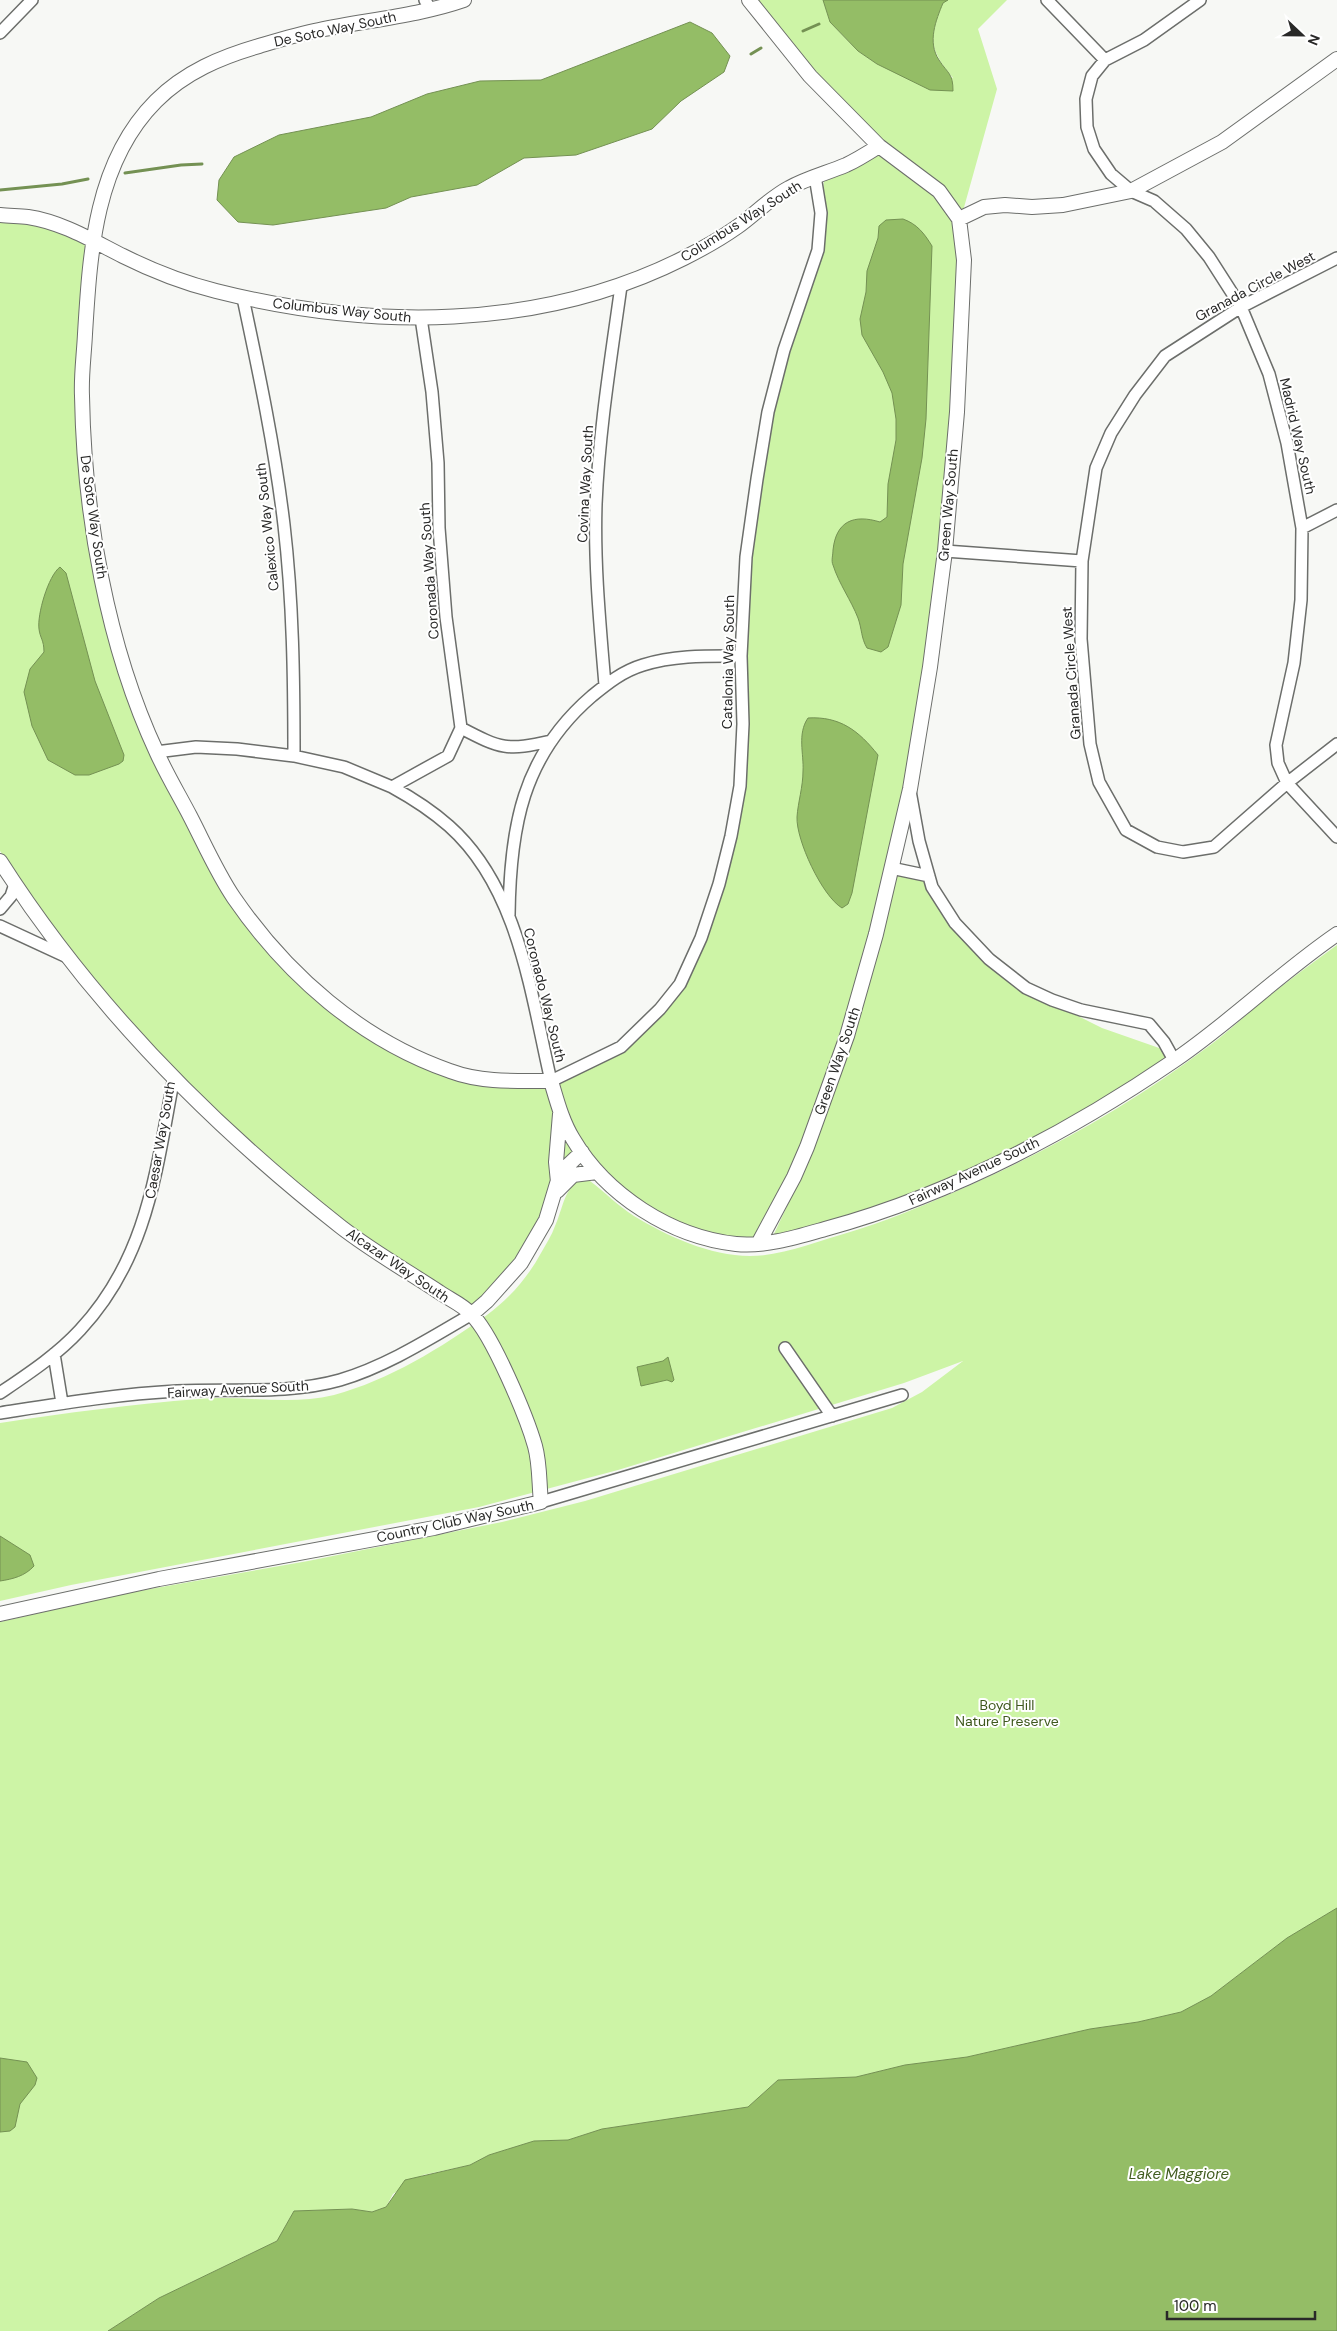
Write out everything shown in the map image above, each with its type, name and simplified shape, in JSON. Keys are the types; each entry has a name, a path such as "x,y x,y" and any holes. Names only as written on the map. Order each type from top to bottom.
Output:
{"street":[{"path":"0,33 32,0"},
{"name":"De Soto Way South","path":"464,0 428,5 276,39 234,54 182,78 158,99 140,119 122,147 106,183 93,240 87,294 82,395 86,471 94,530 112,626 131,686 156,752 233,897 289,966 324,1000 370,1032 407,1052 453,1072 499,1081 551,1081"},
{"path":"749,0 810,76 879,146 939,191 959,219 984,207 1064,205 1131,191 1222,142 1337,59"},
{"path":"1047,0 1105,60"},
{"name":"Madrid Way South","path":"1200,0 1144,40 1105,60 1092,76 1086,99 1087,126 1094,149 1111,174 1131,191 1154,201 1186,229 1209,257 1242,307 1271,383 1287,444 1302,528 1301,600 1294,663 1276,745 1278,763 1287,783 1337,837"},
{"name":"Columbus Way South","path":"0,215 30,217 61,226 158,272 198,287 243,298 368,316 472,317 517,312 572,301 621,286 684,258 735,228 788,189 815,176 847,165 879,146"},
{"name":"Catalonia Way South","path":"551,1081 621,1048 660,1008 680,984 701,938 731,836 740,768 743,724 741,656 746,558 768,412 784,350 818,250 821,213 815,176"},
{"name":"Green Way South","path":"758,1244 807,1147 847,1036 876,934 910,789 930,667 945,551 962,338 964,260 959,219"},
{"name":"Granada Circle West","path":"1337,258 1242,307 1165,356 1135,394 1111,433 1096,468 1082,561 1081,639 1090,744 1100,782 1126,830 1157,847 1183,852 1214,847 1287,783 1337,744"},
{"name":"Covina Way South","path":"605,685 598,591 596,504 606,391 621,286"},
{"name":"Calexico Way South","path":"243,298 268,412 284,526 294,658 294,756"},
{"name":"Coronada Way South","path":"421,318 432,392 438,463 446,618 462,728"},
{"path":"1302,528 1337,510"},
{"path":"945,551 1082,561"},
{"path":"509,917 510,866 516,823 533,773 551,741 577,709 622,673 664,659 699,656 741,656"},
{"path":"392,787 448,756 462,728 486,741 507,748 551,741"},
{"path":"156,752 196,747 237,749 294,756 344,768 392,787 412,798 449,826 473,852 492,883 509,917"},
{"name":"Green Way South","path":"910,789 919,841 932,888 955,923 989,959 1026,988 1082,1010 1148,1024 1164,1042 1174,1060"},
{"name":"Caesar Way South","path":"0,861 67,957 132,1034 174,1077 153,1189 140,1230 127,1261 104,1299 80,1330 54,1354 0,1393"},
{"path":"891,868 929,876"},
{"path":"0,909 11,896 15,884"},
{"name":"Coronado Way South","path":"509,917 526,969 551,1081"},
{"path":"0,926 67,957"},
{"name":"Fairway Avenue South","path":"551,1081 569,1132 582,1152 597,1172 628,1200 651,1215 677,1228 736,1244 758,1244 798,1237 874,1216 1025,1151 1201,1042 1304,956 1337,934"},
{"name":"Alcazar Way South","path":"174,1077 246,1146 343,1228 472,1314 490,1340 536,1448 541,1502"},
{"path":"557,1187 556,1162 560,1110"},
{"name":"Fairway Avenue South","path":"0,1413 177,1391 305,1387 339,1380 380,1366 472,1314 487,1301 520,1263 536,1240 563,1170 582,1152"},
{"path":"557,1187 573,1175 597,1172"},
{"path":"786,1348 832,1416"},
{"path":"54,1354 62,1404"},
{"name":"Country Club Way South","path":"0,1614 159,1579 434,1528 541,1502 902,1395"}],"green space":[{"path":"757,0 823,0 830,22 858,51 877,64 953,78 939,59 933,42 935,25 943,2 948,0 1007,0 978,29 997,89 963,211 961,212 883,143 814,73"},
{"path":"878,153 935,194 953,220 958,260 951,412 939,545 924,666 904,789 870,932 842,1034 802,1146 759,1238 729,1237 700,1230 673,1219 647,1205 623,1187 602,1166 568,1117 558,1084 617,1055 664,1012 718,906 741,810 748,704 746,644 748,586 758,503 773,413 789,352 823,248 824,181"},
{"path":"0,221 59,231 81,241 88,248 85,516 90,553 105,617 143,732 280,965 405,1057 546,1085 580,1157 544,1210 516,1260 483,1297 471,1307 346,1225 250,1142 180,1076 181,1074 177,1073 137,1031 74,956 0,851"},
{"path":"895,875 924,880 986,963 1070,1012 1102,1028 1162,1049 1167,1058 1076,1115 1028,1142 928,1190 877,1209 825,1225 773,1236 813,1151 853,1038"},
{"name":"Boyd Hill Nature Preserve","path":"1337,945 1337,1908 1287,1938 1211,1996 1181,2012 1138,2022 1090,2029 967,2057 905,2065 856,2077 778,2080 748,2107 602,2129 568,2140 534,2141 489,2155 470,2165 423,2175 393,2194 386,2207 372,2212 352,2209 294,2211 277,2241 159,2298 108,2331 0,2331 0,1622 122,1594 308,1561 502,1522 585,1501 892,1408 922,1392 963,1361 904,1383 618,1470 479,1507 71,1585 0,1601 0,1423 99,1409 199,1399 300,1400 334,1395 375,1381 433,1351 487,1315 511,1294 536,1262 549,1240 571,1187 582,1178 590,1181 628,1212 660,1231 689,1244 720,1253 750,1256 775,1254 875,1224 913,1210 1018,1163 1116,1109 1209,1046 1268,997"}],"water":[{"path":"823,0 948,0 943,3 940,10 935,24 933,39 935,53 951,77 953,91 930,90 877,64 858,51 830,22"},
{"path":"690,22 712,33 730,56 724,72 681,101 652,129 576,155 524,158 477,185 411,197 386,208 273,225 238,222 217,200 219,180 234,157 279,135 371,117 427,94 480,81 541,80"},
{"path":"903,219 912,223 920,230 932,246 926,419 922,458 903,564 901,605 888,647 881,652 867,648 858,618 838,579 832,560 835,540 842,526 848,522 862,519 880,522 887,517 888,484 896,440 896,419 892,393 883,372 862,335 860,319 866,292 867,271 878,238 879,226 886,220"},
{"path":"60,567 66,573 95,681 124,755 123,761 119,764 89,775 75,775 48,760 32,726 24,692 30,669 44,652 39,629 40,615 44,596 51,579"},
{"path":"808,718 839,722 856,732 878,755 852,893 848,904 842,908 834,902 819,880 806,853 798,827 797,817 803,777 802,737"},
{"path":"668,1357 674,1380 672,1382 667,1380 641,1386 637,1367 663,1361"},
{"path":"0,1536 30,1555 34,1566 18,1576 0,1581"},
{"name":"Lake Maggiore","path":"1337,1908 1337,2331 108,2331 159,2298 277,2241 294,2211 352,2209 372,2212 386,2207 405,2180 470,2165 489,2155 534,2141 568,2140 602,2129 748,2107 778,2080 856,2077 905,2065 967,2057 1090,2029 1138,2022 1181,2012 1211,1996 1287,1938"},
{"path":"0,2058 27,2062 37,2078 35,2085 20,2104 15,2127 10,2131 0,2132"}],"waterway":[{"path":"803,31 819,24"},
{"path":"751,54 761,48"},
{"path":"125,173 202,164"},
{"path":"0,190 62,184 88,179"}]}
